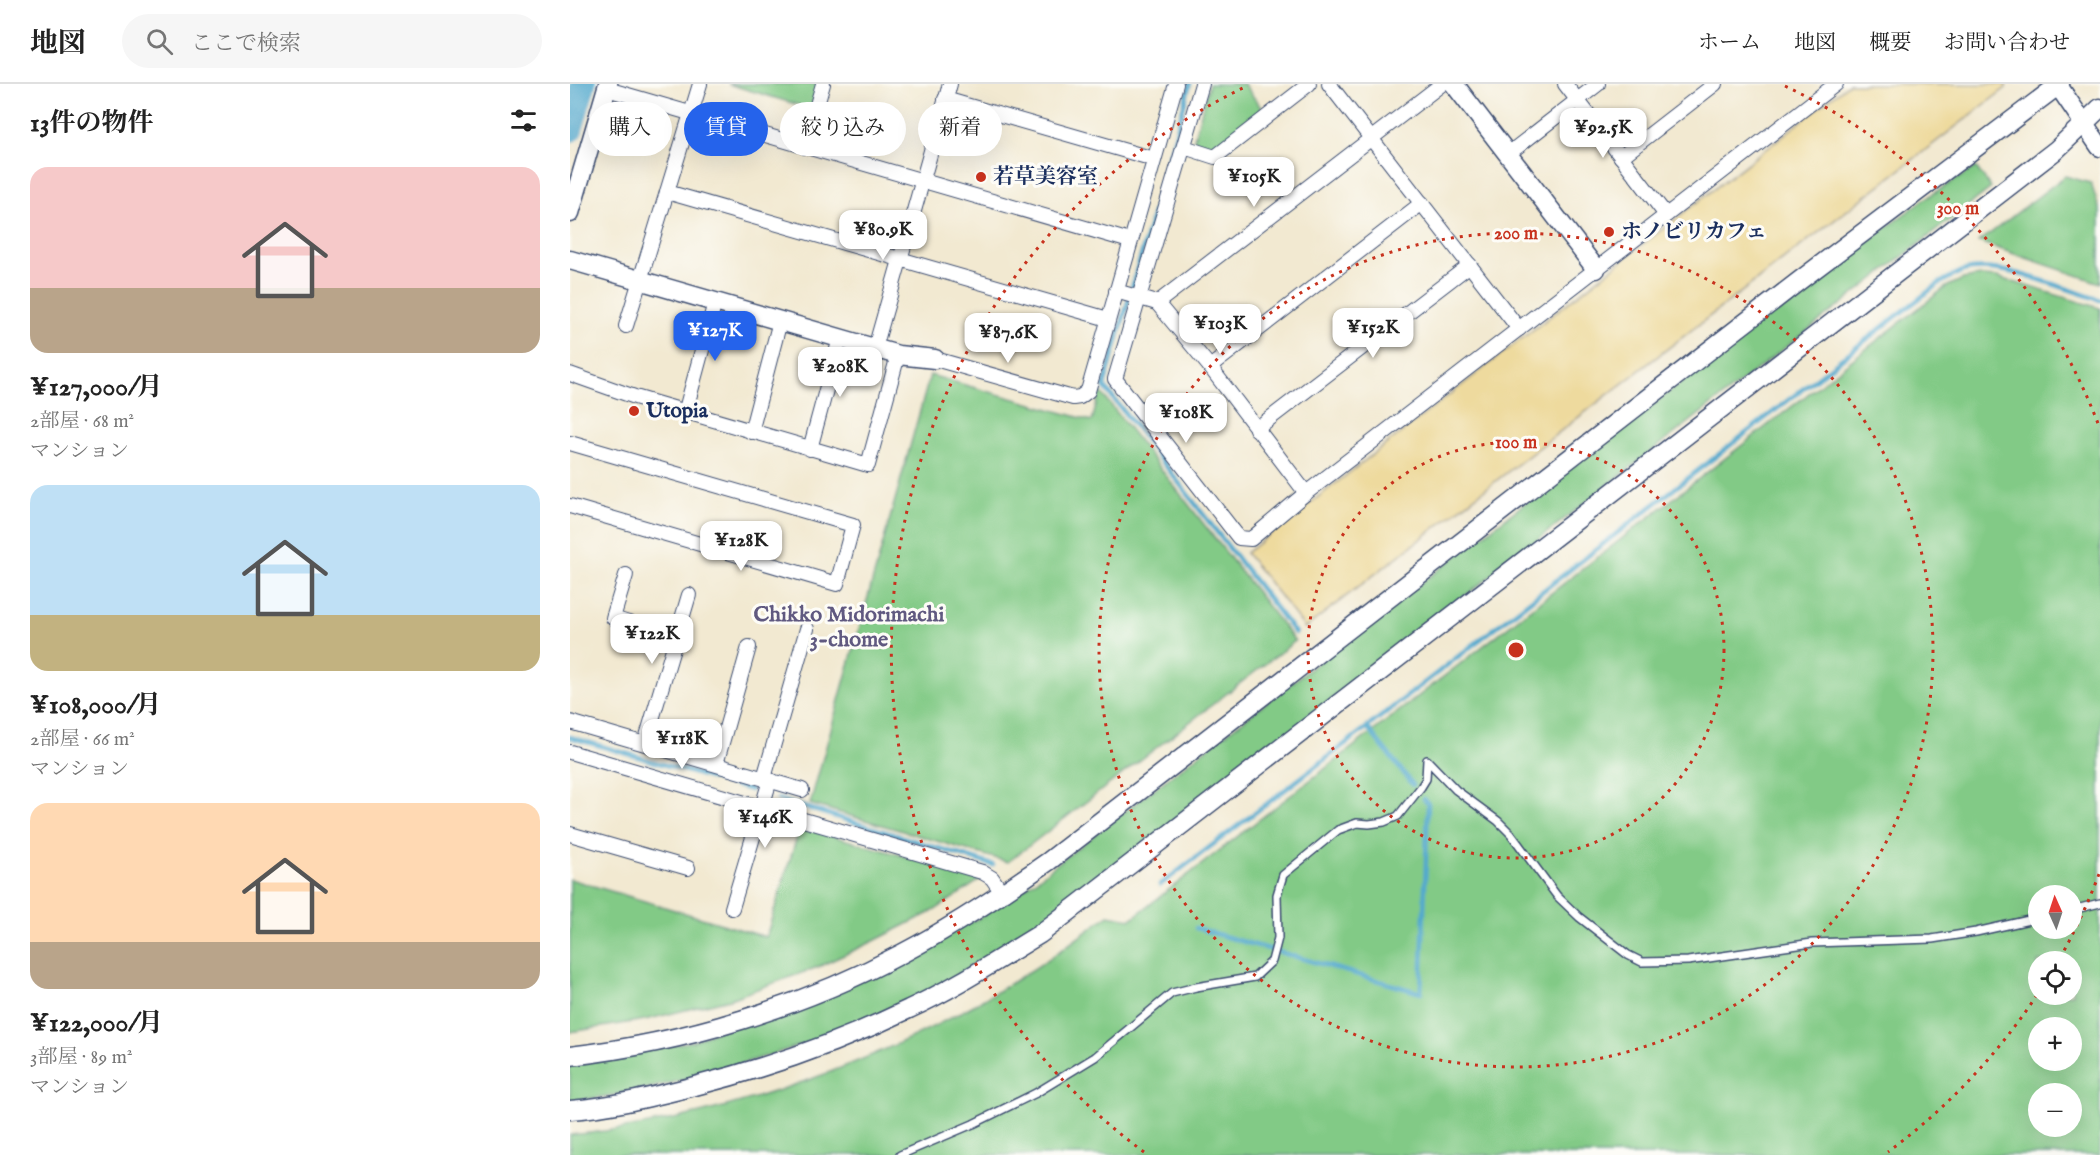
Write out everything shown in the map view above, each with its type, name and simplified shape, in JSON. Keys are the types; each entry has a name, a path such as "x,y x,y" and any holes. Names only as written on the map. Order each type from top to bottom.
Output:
{"street":[{"path":"695,102 700,84"},
{"path":"818,102 823,84"},
{"path":"875,348 950,84"},
{"path":"1176,84 1131,241 1129,295 1115,379 1239,538 1251,539 1306,493 1666,215 1827,87"},
{"path":"570,260 898,355 935,359 1073,399 1080,398 1088,391 1108,319 1129,295 1184,147 1203,84"},
{"path":"1184,147 1215,157 1309,84"},
{"path":"1329,84 1519,329"},
{"path":"1157,303 1442,84"},
{"path":"1454,84 1596,269"},
{"path":"1565,84 1666,215"},
{"path":"1508,154 1598,84"},
{"path":"1621,157 1715,84"},
{"path":"570,1056 643,1044 700,1031 755,1015 810,995 901,954 1003,894 1049,861 1798,281 2059,84 2100,147"},
{"path":"570,213 607,86 684,112"},
{"path":"945,99 1154,159"},
{"path":"570,1110 663,1094 741,1074 805,1054 911,1009 1040,934 2056,150 2100,108"},
{"path":"626,326 684,137"},
{"path":"835,156 1131,241"},
{"path":"667,192 1108,319"},
{"path":"1210,367 1422,202"},
{"path":"1256,429 1470,265"},
{"path":"1129,295 1157,303 1210,367 1306,493"},
{"path":"685,413 715,302"},
{"path":"751,432 780,321"},
{"path":"810,449 840,338"},
{"path":"570,374 685,413 868,465 898,355"},
{"path":"570,443 853,525 837,584 570,506"},
{"path":"626,575 613,618 676,638"},
{"path":"645,743 688,595"},
{"path":"732,908 761,808 807,629"},
{"path":"716,764 749,647"},
{"path":"570,722 802,790"},
{"path":"570,752 982,872 992,878 1003,894"},
{"path":"570,834 688,868"}],"lane":[{"path":"900,1155 973,1124 1036,1093 1095,1057 1172,993 1255,977 1272,961 1278,938 1277,895 1283,875 1338,830 1348,825 1384,822 1398,816 1426,779 1427,760 1456,790 1498,821 1511,834 1557,896 1579,917 1628,955 1642,962 1688,961 1812,943 1932,939 2028,920"},
{"path":"2082,908 2100,903"}],"green space":[{"path":"728,84 819,84 814,102 788,102"},
{"path":"1209,84 1244,84 1263,110 1213,150 1197,145 1194,139"},
{"path":"1976,167 1991,188 1059,911 935,988 859,1024 780,1052 688,1079 629,1092 570,1101 570,1065 693,1041 976,920 1031,884 1739,338 1923,200"},
{"path":"2065,176 2091,183 2100,211 2100,283 1979,242"},
{"path":"1981,276 1997,277 2100,308 2100,1155 570,1155 570,1135 689,1116 808,1080 866,1057 923,1032 976,1004 1058,952 1109,915 1131,919 1946,287 1963,279"},
{"path":"930,375 1092,421 1100,391 1295,641 1008,862 810,804"},
{"path":"800,827 983,878 935,910 818,967 730,999 645,1020 570,1032 570,879 766,937"}],"sand":[{"path":"1849,84 2006,84 2006,88 1305,628 1246,553"}],"waterway":[{"path":"570,129 583,84"},
{"path":"1190,84 1104,386 1295,633"},
{"path":"1160,885 1938,284 1963,271 1994,269 2032,277 2100,300"},
{"path":"1367,727 1413,785"},
{"path":"570,737 751,790"},
{"path":"778,799 993,865"},
{"path":"1196,928 1421,993 1428,804 1424,799"}],"place":[{"name":"若草美容室","path":"981,177"},
{"name":"ホノビリカフェ","path":"1609,232"},
{"name":"Utopia","path":"634,411"}],"district":[{"name":"Chikko Midorimachi 3-chome","path":"849,628"}]}
